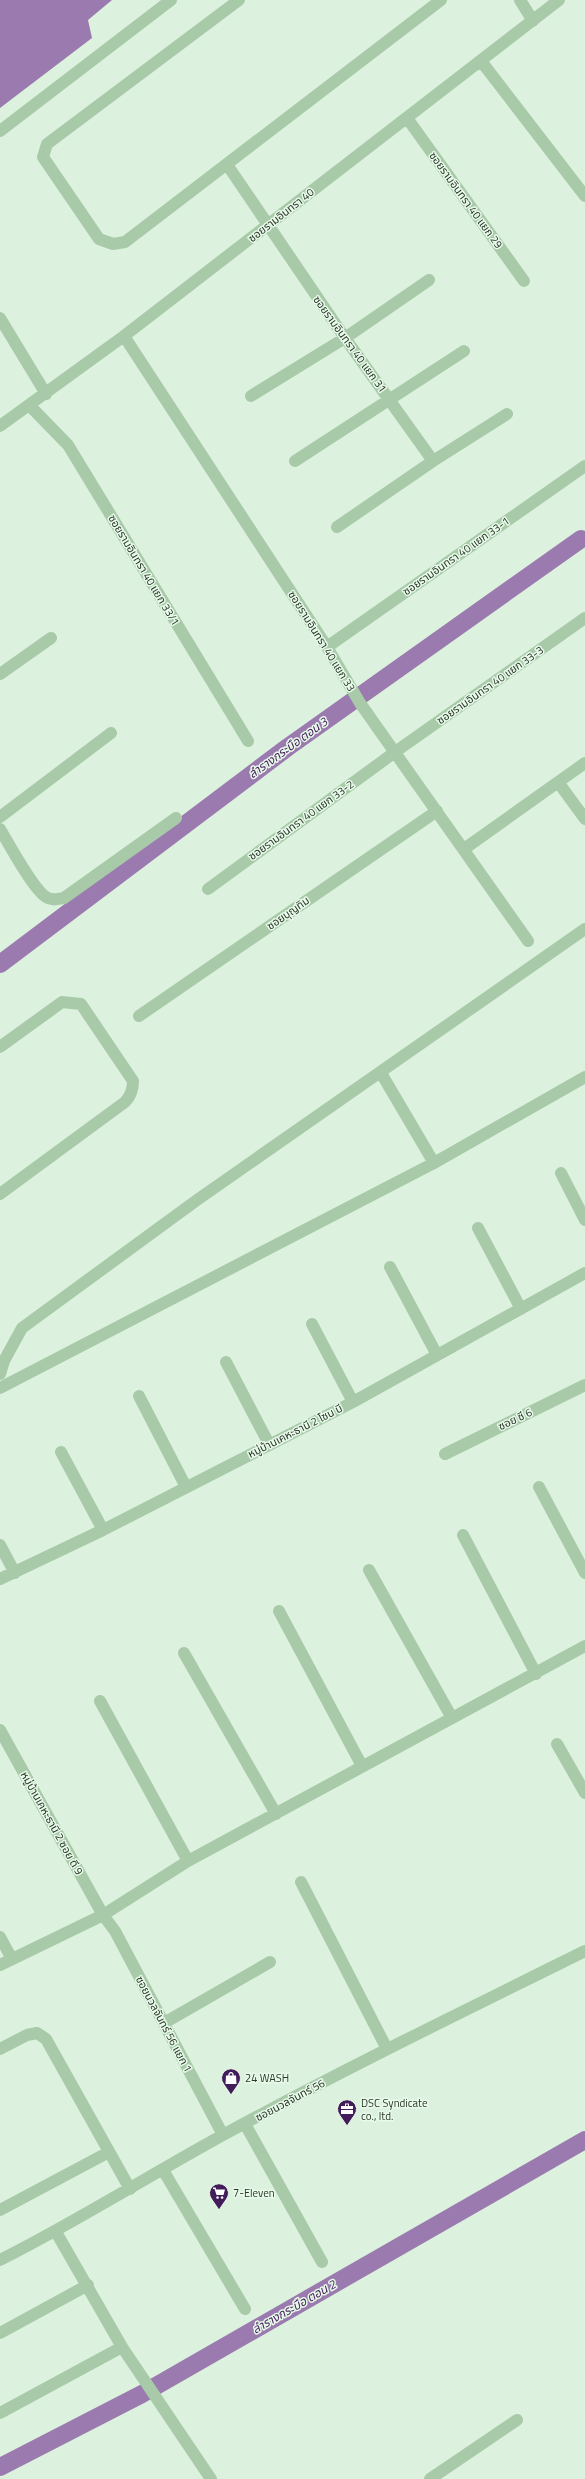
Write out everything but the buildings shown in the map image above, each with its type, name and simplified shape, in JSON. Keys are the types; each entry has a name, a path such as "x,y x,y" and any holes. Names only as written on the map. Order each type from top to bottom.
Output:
{"street":[{"path":"0,131 171,0"},
{"path":"239,0 47,144 43,151 43,157 99,239 113,244 125,242 228,166 442,0"},
{"path":"520,0 533,21"},
{"name":"ซอยรามอินทรา 40","path":"0,426 30,406 124,336 559,0"},
{"path":"481,61 585,196"},
{"name":"ซอยรามอินทรา 40 แยก 29","path":"407,118 524,282"},
{"name":"ซอยรามอินทรา 40 แยก 31","path":"228,166 344,338 434,461"},
{"path":"250,396 344,338 429,280"},
{"path":"0,318 46,394"},
{"name":"ซอยรามอินทรา 40 แยก 33","path":"124,336 327,647 358,699 528,940"},
{"path":"295,461 464,351"},
{"name":"ซอยรามอินทรา 40 แยก 33/1","path":"30,406 68,445 248,741"},
{"path":"338,527 434,461 508,414"},
{"name":"ซอยรามอินทรา 40 แยก 33-1","path":"327,647 585,466"},
{"name":"ซอยรามอินทรา 40 แยก 33-3","path":"394,752 585,618"},
{"path":"0,674 51,638"},
{"path":"0,817 111,733"},
{"name":"ซอยรามอินทรา 40 แยก 33-2","path":"208,888 394,752"},
{"path":"464,849 585,763"},
{"path":"558,782 585,819"},
{"name":"ซอยบุญทิม","path":"139,1016 437,811"},
{"path":"0,829 39,892 51,899 57,900 64,898 176,818"},
{"path":"0,1374 4,1361 22,1328 197,1200 381,1073 585,929"},
{"path":"0,1047 62,1002 74,1002 81,1004 133,1081 133,1086 130,1097 125,1102 0,1194"},
{"path":"381,1073 434,1163"},
{"path":"0,1388 434,1163 585,1077"},
{"path":"560,1173 585,1220"},
{"path":"478,1228 521,1309"},
{"path":"390,1267 437,1355"},
{"name":"หมู่บ้านเคหะธานี 2 โซน บี","path":"0,1579 103,1530 353,1402 585,1273"},
{"path":"312,1324 353,1402"},
{"path":"226,1362 269,1444"},
{"name":"ซอย ซี 6","path":"445,1454 585,1385"},
{"path":"139,1396 186,1487"},
{"path":"60,1452 103,1530"},
{"path":"538,1487 585,1573"},
{"path":"463,1536 536,1674"},
{"path":"0,1545 15,1573"},
{"path":"369,1570 452,1718"},
{"path":"279,1612 362,1766"},
{"path":"0,1965 103,1915 188,1861 362,1766 536,1674 585,1646"},
{"path":"184,1653 276,1814"},
{"path":"100,1701 188,1861"},
{"name":"หมู่บ้านเคหะธานี 2 ซอย ดี 9","path":"0,1730 103,1915"},
{"path":"557,1744 585,1793"},
{"path":"301,1882 388,2049"},
{"name":"ซอยนวลจันทร์ 56 แยก 1","path":"103,1915 115,1931 223,2135"},
{"path":"0,1936 12,1959"},
{"name":"ซอยนวลจันทร์ 56","path":"0,2260 56,2232 223,2135 388,2049 585,1951"},
{"path":"164,2023 270,1962"},
{"path":"0,2049 27,2035 37,2033 46,2038 130,2189"},
{"path":"245,2124 322,2262"},
{"path":"0,2210 109,2152"},
{"path":"163,2170 245,2309"},
{"path":"56,2232 88,2285 122,2347 211,2479"},
{"path":"0,2333 88,2285"},
{"path":"0,2413 122,2347"},
{"path":"430,2479 517,2420"}],"shaded area":[{"path":"0,0 112,0 88,20 92,38 0,108"}],"waterway":[{"name":"ลำรางกระบือ ตอน 3","path":"0,964 288,747 581,539"},
{"name":"ลำรางกระบือ ตอน 2","path":"0,2467 142,2394 585,2140"}],"place":[{"name":"24 WASH","path":"231,2095"},
{"name":"DSC Syndicate co., ltd.","path":"347,2126"},
{"name":"7-Eleven","path":"219,2210"}]}
